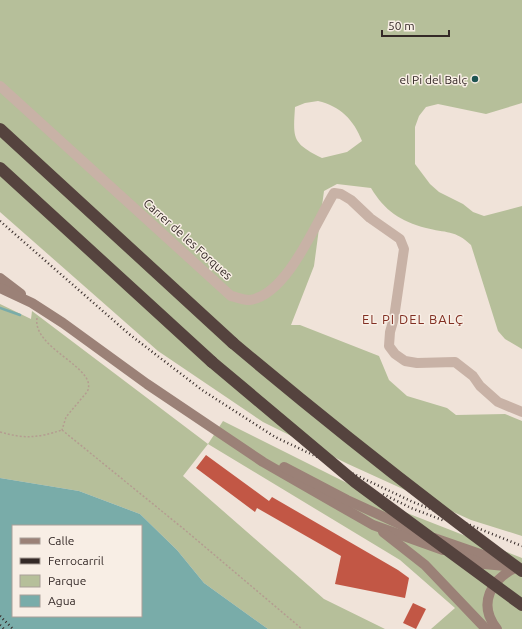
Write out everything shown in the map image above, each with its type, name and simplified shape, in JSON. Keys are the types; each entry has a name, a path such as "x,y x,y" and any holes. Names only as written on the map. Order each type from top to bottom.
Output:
{"highway":[{"path":"0,129 233,343 327,422 444,513 520,569"},
{"path":"0,168 212,362 361,487 522,605"}],"main road":[{"path":"0,278 32,303 147,384 263,462 373,525 425,565 486,629"},
{"path":"0,288 32,303"},
{"path":"241,446 386,519 426,536 485,554 520,569"},
{"path":"373,525 484,564 520,569"},
{"path":"497,629 489,612 489,594 499,577 520,569"}],"street":[{"name":"Carrer de les Forques","path":"0,86 231,296 249,300 271,291 289,273 334,193 341,194 351,200 359,208 400,239 404,249 394,318 390,332 389,346 395,354 405,361 417,363 454,362 473,376 480,386 498,402 522,412"}],"path":[{"path":"41,309 37,317 36,326 38,331 48,344 69,360 89,382 89,387 66,417 62,430"},
{"path":"0,432 22,438 30,438 62,430"},
{"path":"62,430 185,530 302,629"}],"green space":[{"path":"0,0 522,0 522,103 486,114 438,104 426,107 419,116 415,127 415,164 430,184 439,192 463,204 473,212 484,216 522,206 522,349 505,339 498,331 471,245 466,240 455,234 426,228 408,222 388,209 371,188 337,184 324,191 314,266 291,325 300,325 379,356 389,380 407,396 447,408 456,415 505,414 522,421 522,536 471,520 348,464 263,422 158,351 0,212","holes":["318,101 326,103 339,110 350,120 359,133 362,141 347,152 322,158 305,148 296,139 294,126 295,107 305,103"]},
{"path":"0,304 31,319 32,311 208,444 183,476 324,599 385,629 268,629 204,583 177,550 140,514 79,491 0,478"},
{"path":"223,421 407,513 522,558 522,629 431,629 455,608 400,560 208,444"}],"water":[{"path":"0,478 79,491 140,514 177,550 204,583 268,629 0,629"}],"building":[{"path":"206,455 269,501 272,497 398,570 409,578 405,598 335,584 341,556 257,508 255,512 196,468"},
{"path":"413,603 426,609 416,629 403,623"}],"waterway":[{"path":"0,308 20,315"}],"railway":[{"path":"0,221 129,334 202,390 275,437 413,502 522,546"},
{"path":"383,494 411,508 445,521"},
{"path":"0,616 13,629"},
{"path":"0,625 4,629"}],"place":[{"name":"el Pi del Balç","path":"475,79"}],"district":[{"name":"EL PI DEL BALÇ","path":"413,319"}]}
